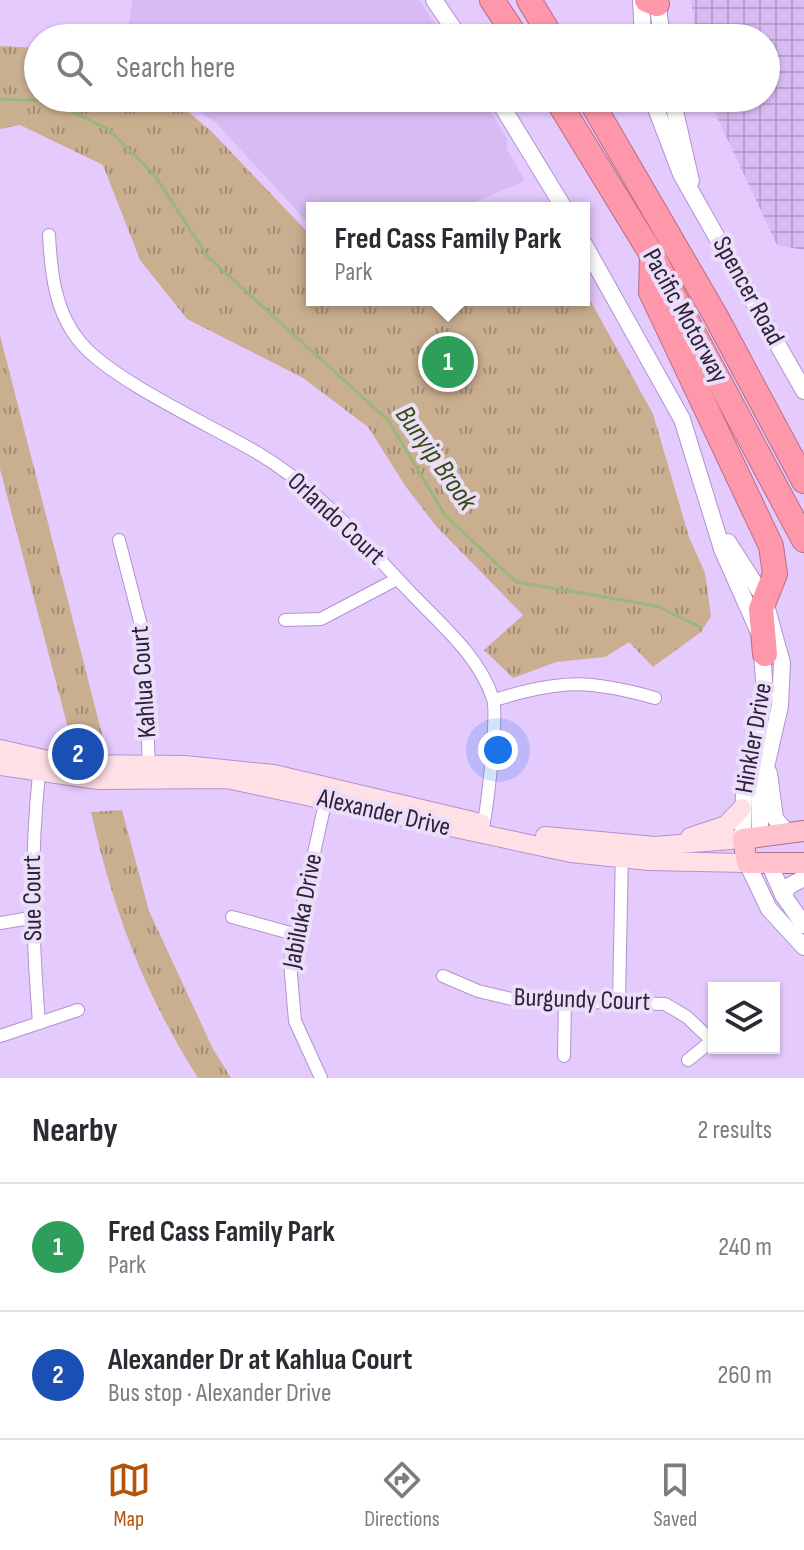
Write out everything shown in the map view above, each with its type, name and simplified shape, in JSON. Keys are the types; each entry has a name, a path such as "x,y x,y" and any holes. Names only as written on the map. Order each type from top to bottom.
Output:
{"highway":[{"path":"492,0 508,24"},
{"path":"529,0 544,24"},
{"name":"Pacific Motorway","path":"565,112 652,255 804,540"},
{"name":"Pacific Motorway","path":"597,112 715,315 804,481"},
{"path":"652,255 651,292 771,546 775,570 761,613 765,654"}],"main road":[{"name":"Alexander Drive","path":"0,749 66,764 149,772"},
{"name":"Alexander Drive","path":"0,766 39,774 98,780 149,772 238,769 482,829 747,863 804,863"},
{"path":"627,850 708,832 730,822 742,808"},
{"path":"751,838 795,832"},
{"name":"Alexander Drive","path":"627,850 751,838"},
{"name":"Hinkler Drive","path":"751,838 769,863"},
{"name":"Hinkler Drive","path":"747,863 751,838"}],"street":[{"path":"434,0 450,24"},
{"path":"646,24 650,1"},
{"path":"650,1 657,24"},
{"path":"506,112 560,202"},
{"name":"Spencer Road","path":"657,112 670,149 692,191 804,391"},
{"name":"Spencer Road","path":"676,112 690,169 692,191"},
{"name":"Orlando Court","path":"49,235 51,278 64,316 79,342 114,371 292,476 339,516 466,651 494,700"},
{"name":"Hinkler Drive","path":"590,255 682,419 725,556 755,619 765,654 765,695 742,808 751,838"},
{"name":"Hinkler Drive","path":"715,520 764,598 777,633 783,672 780,706 751,838"},
{"name":"Kahlua Court","path":"119,540 144,637 149,772"},
{"path":"285,620 321,619 397,579"},
{"path":"482,829 494,700 573,682 598,683 655,698"},
{"path":"767,759 774,814 795,832"},
{"name":"Sue Court","path":"39,774 31,857 30,918 39,1023"},
{"name":"Jabiluka Drive","path":"321,1078 303,1043 291,1002 290,962 327,793"},
{"path":"619,1000 627,850"},
{"name":"Hinkler Drive","path":"747,863 769,909 804,947"},
{"name":"Hinkler Drive","path":"769,863 783,895 804,925"},
{"path":"783,895 789,886 804,878"},
{"path":"232,917 294,934"},
{"path":"0,923 30,918"},
{"name":"Burgundy Court","path":"443,976 501,998 619,1000 670,1005 708,1036"},
{"path":"564,1056 565,1001"},
{"path":"0,1036 78,1010"},
{"path":"688,1060 708,1044"}],"shaded area":[{"path":"133,0 419,0 435,24 129,24"},
{"path":"691,0 804,0 804,250 777,245 715,112 780,112 780,24 694,24"},
{"path":"200,112 491,112 525,181 475,202 306,202 306,220 218,125"}],"green space":[{"path":"0,46 24,47 24,112 188,112 212,132 306,231 306,306 590,306 590,300 653,414 689,537 705,573 711,616 701,632 653,667 629,642 605,657 556,662 513,678 484,650 523,615 436,526 406,487 368,427 303,378 187,319 140,260 103,165 20,125 0,129"},
{"path":"0,335 104,742 72,743 0,469"},
{"path":"122,810 149,911 213,1049 231,1078 198,1078 162,1014 132,950 109,883 91,812"}],"waterway":[{"name":"Bunyip Brook","path":"0,99 24,100"},
{"name":"Bunyip Brook","path":"74,112 109,130 153,173 208,257 388,420 445,515 516,582 657,606 700,627"}],"place":[{"name":"Fred Cass Family Park","path":"448,362"},
{"name":"Alexander Dr at Kahlua Court","path":"78,754"}]}
